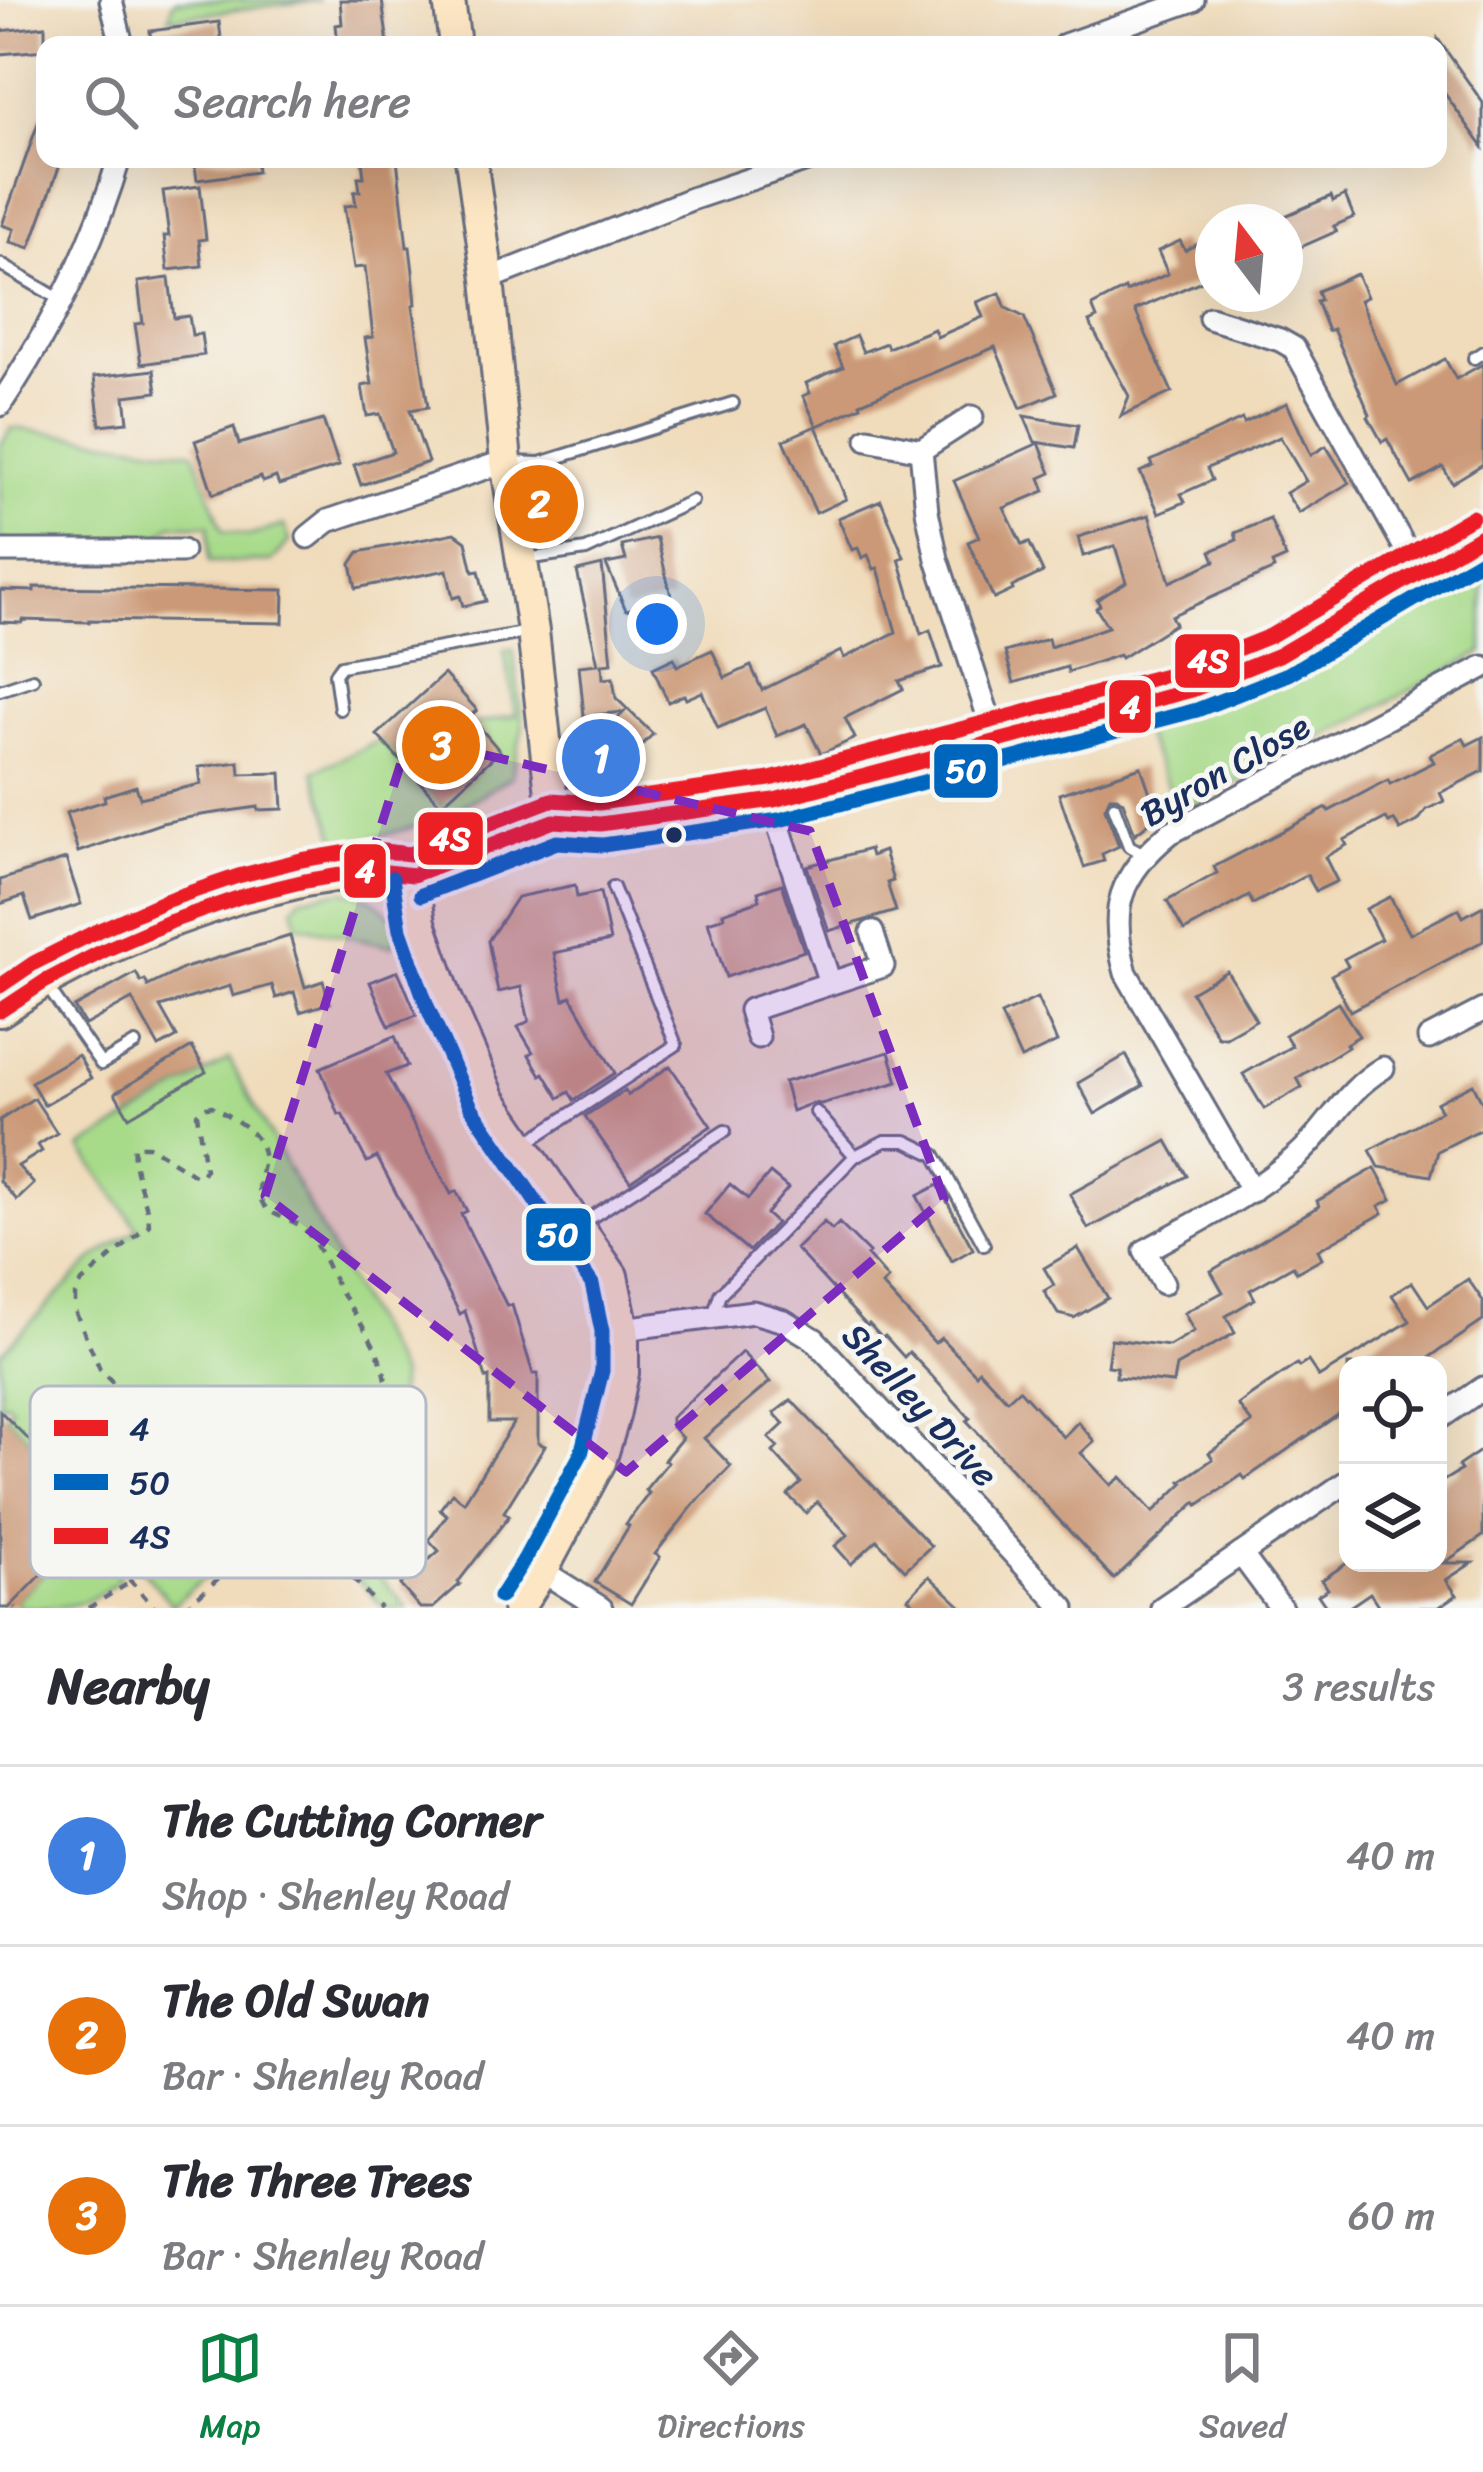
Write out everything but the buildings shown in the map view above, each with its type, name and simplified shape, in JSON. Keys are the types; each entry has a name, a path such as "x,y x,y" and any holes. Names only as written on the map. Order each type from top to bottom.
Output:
{"main road":[{"path":"449,0 454,36"},
{"path":"472,168 554,820"},
{"path":"0,1011 105,950 243,896 370,870 412,874 554,820 600,824 774,800 1192,690 1279,655 1483,535"},
{"path":"412,874 421,923 446,998 490,1099 611,1276 623,1329 622,1373 600,1462 518,1608"}],"street":[{"path":"111,0 120,36"},
{"path":"1091,36 1193,0"},
{"path":"0,405 63,302 104,210 116,168"},
{"path":"488,279 783,168"},
{"path":"1210,318 1294,348 1419,573"},
{"path":"868,439 921,450 972,417"},
{"path":"921,450 937,559 997,743"},
{"path":"308,537 328,521 506,461"},
{"path":"0,551 182,551"},
{"name":"Byron Close","path":"1252,1191 1126,973 1117,941 1116,909 1126,880 1144,854 1170,833 1483,667"},
{"path":"774,800 830,983"},
{"path":"758,1037 750,1010 883,966 872,932"},
{"path":"1429,1039 1483,1010"},
{"path":"1162,1283 1145,1251 1252,1191 1301,1152 1361,1081 1383,1068"},
{"name":"Shelley Drive","path":"623,1329 753,1312 784,1321 814,1339 1064,1608"},
{"path":"1447,1413 1483,1388"},
{"path":"1162,1608 1339,1486"},
{"path":"1241,1554 1281,1608"},
{"path":"542,1571 601,1608"}],"lane":[{"path":"0,264 63,302"},
{"path":"506,461 540,463 733,403"},
{"path":"521,560 586,550 692,501"},
{"path":"340,709 335,674 341,667 532,632"},
{"path":"0,690 33,679"},
{"path":"1114,806 1129,846 1144,854"},
{"path":"521,1147 676,1045 613,886"},
{"path":"44,982 101,1064 135,1044"},
{"path":"816,1112 855,1156"},
{"path":"578,1226 724,1131"},
{"path":"713,1316 721,1294 855,1156 885,1141 906,1141 935,1155 984,1245"}],"path":[{"path":"116,1386 100,1369 75,1311 75,1295 82,1282 149,1225 134,1146 149,1146 196,1176 202,1175 206,1171 197,1114 212,1106 256,1135 264,1156 260,1200 270,1212 309,1233 334,1283 372,1340 387,1386"},
{"path":"127,1578 155,1608"},
{"path":"185,1608 218,1578"},
{"path":"353,1578 380,1608"},
{"path":"88,1608 131,1582"}],"highlighted area":[{"path":"409,737 810,831 944,1199 626,1472 265,1196"}],"green space":[{"path":"177,0 320,0 169,18"},
{"path":"12,428 194,452 223,531 249,536 284,525 290,541 271,562 209,562 209,525 171,525 155,541 0,541 0,445"},
{"path":"1483,569 1483,652 1180,812 1142,730 1288,675"},
{"path":"513,649 523,727 511,777 439,820 339,847 314,771 381,740 441,805 476,724 516,715 504,650"},
{"path":"344,891 370,899 389,914 400,929 392,946 298,925 293,907 301,897"},
{"path":"229,1059 400,1376 399,1386 30,1386 30,1440 6,1416 12,1407 6,1402 0,1407 0,1354 94,1258 138,1229 81,1148"},
{"path":"39,1578 120,1578 75,1604 20,1608 15,1602"},
{"path":"149,1578 204,1578 172,1605"},
{"path":"357,1578 380,1578 408,1608 384,1608"}],"transit line":[{"name":"4S","path":"0,986 97,931 238,876 366,849 410,854 551,800 599,803 770,779 1185,670 1270,636 1472,517"},
{"name":"4","path":"0,1011 105,950 243,896 370,870 413,875 554,821 600,824 774,800 1192,690 1279,655 1483,535"},
{"name":"50","path":"421,895 557,842 603,845 779,820 1197,710 1288,674 1483,559"},
{"name":"50","path":"392,878 400,930 471,1107 592,1284 602,1331 602,1371 581,1454 500,1597"}],"place":[{"name":"The Old Swan","path":"539,504"},
{"name":"The Three Trees","path":"441,745"},
{"name":"The Cutting Corner","path":"601,758"}]}
